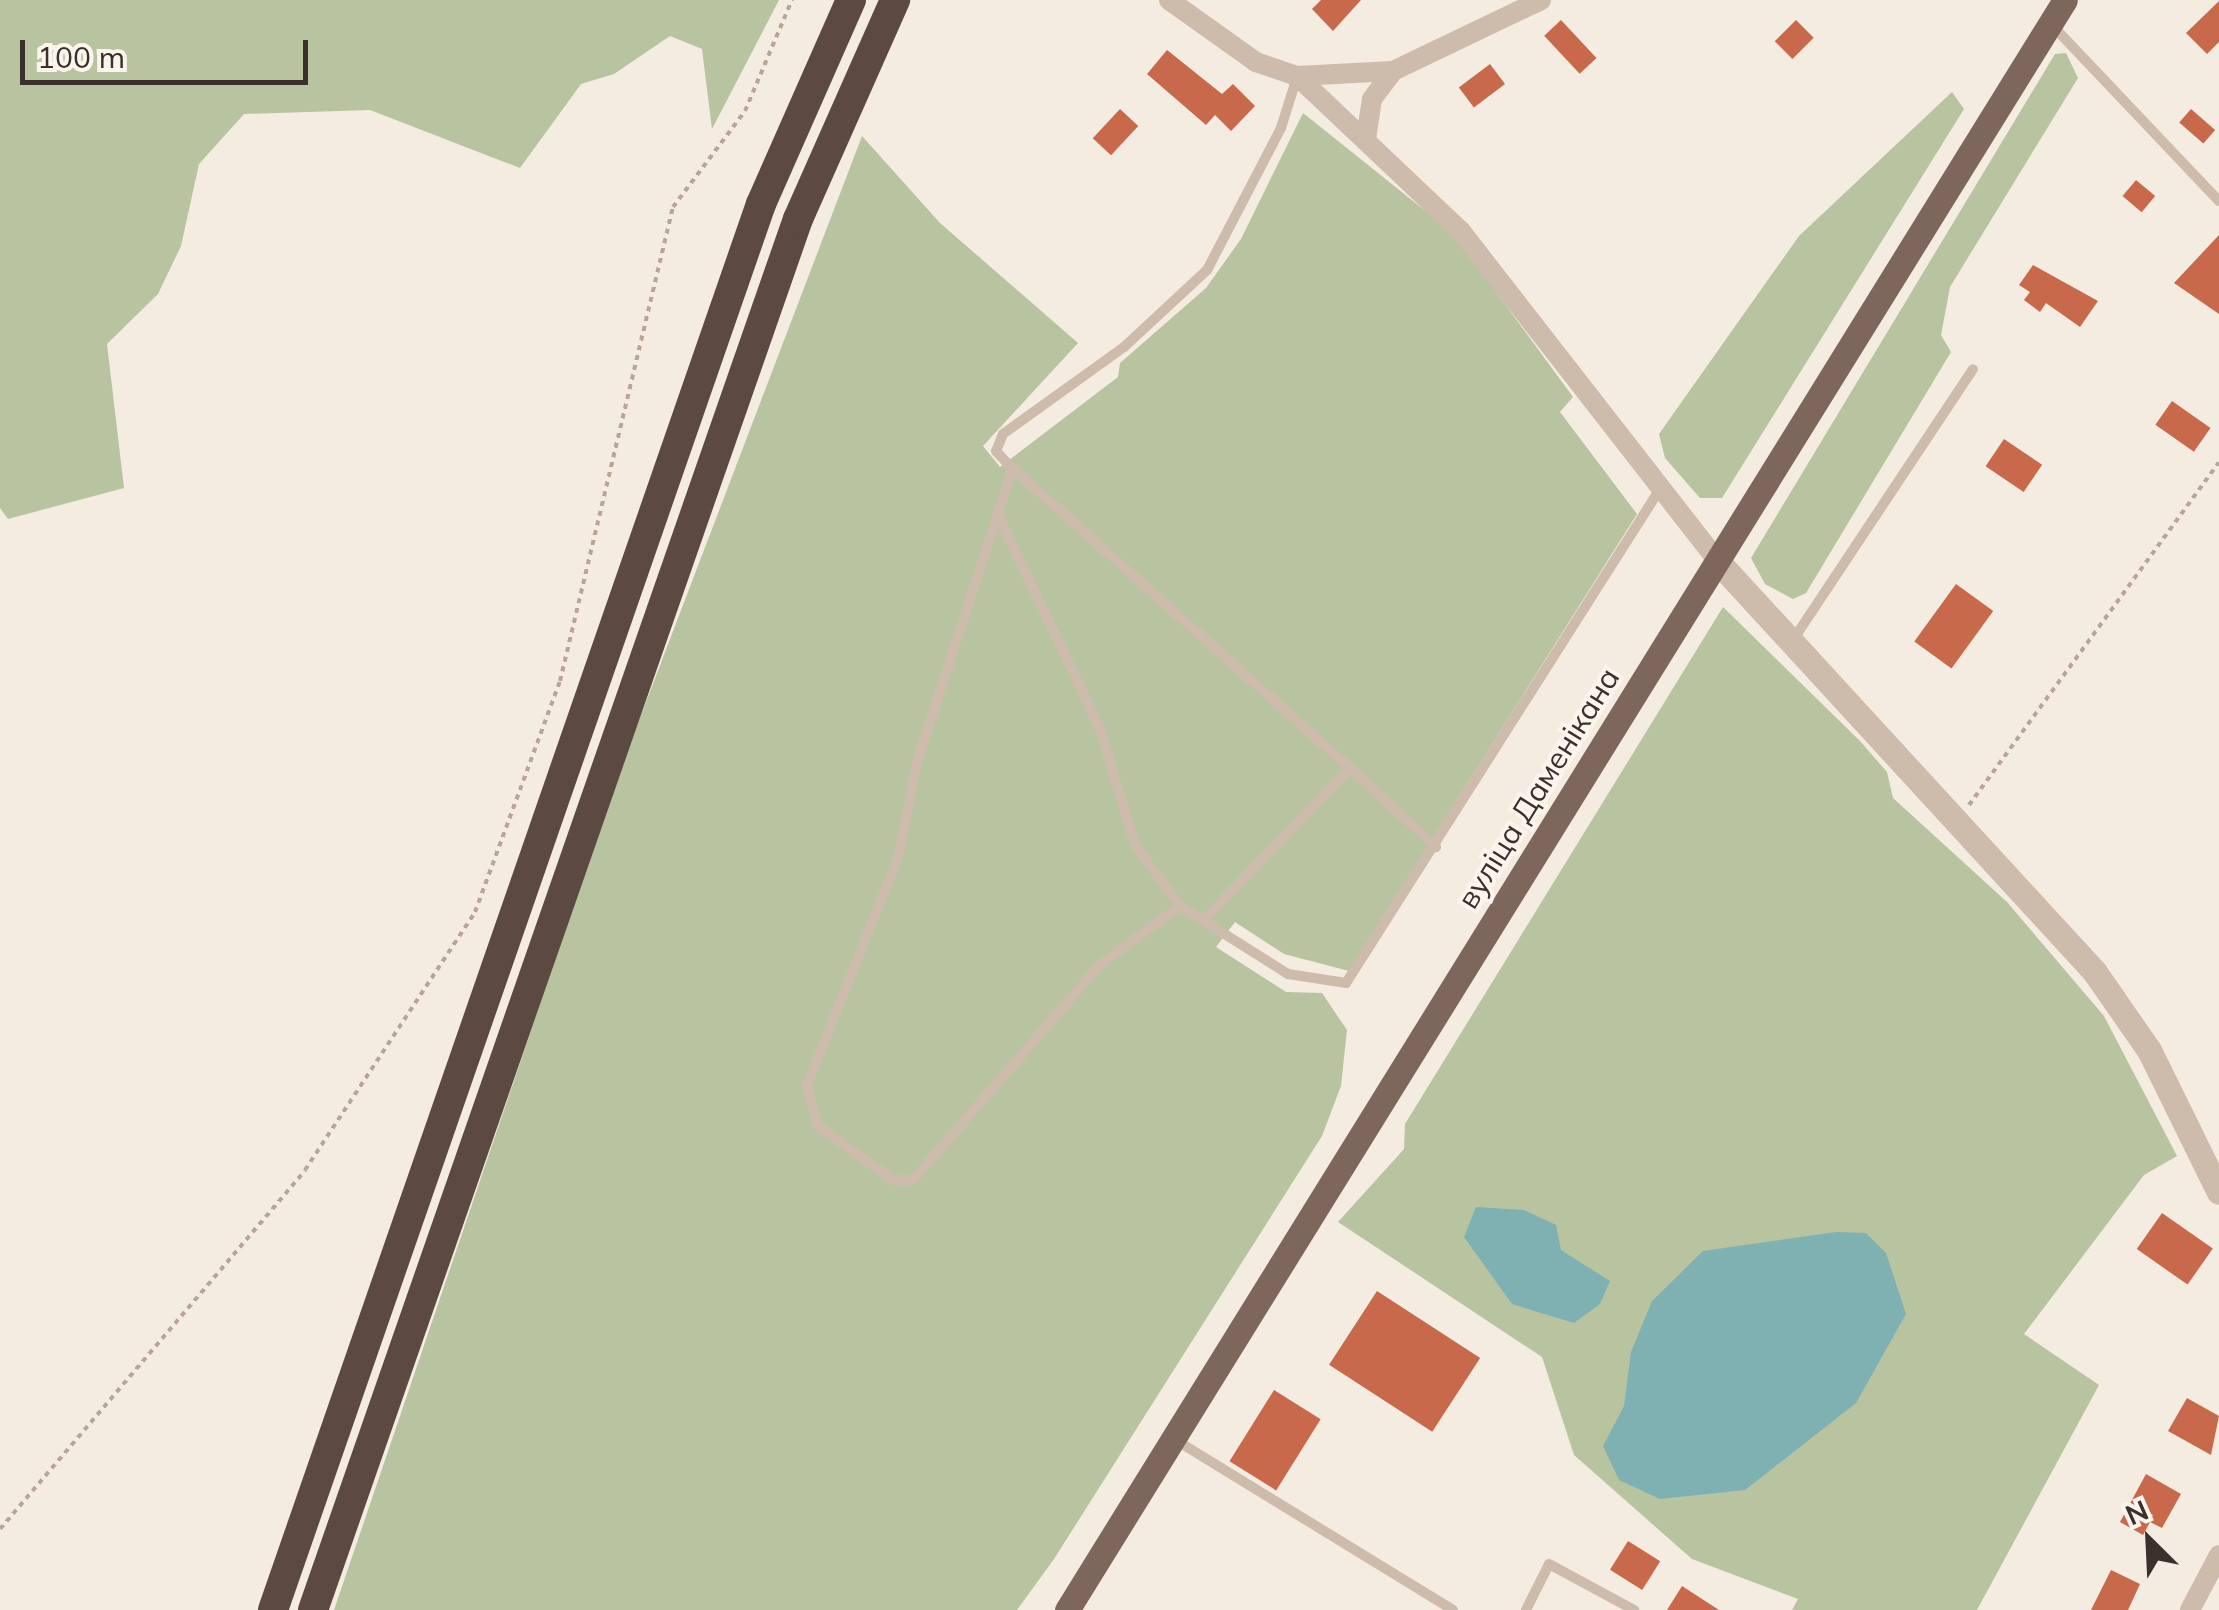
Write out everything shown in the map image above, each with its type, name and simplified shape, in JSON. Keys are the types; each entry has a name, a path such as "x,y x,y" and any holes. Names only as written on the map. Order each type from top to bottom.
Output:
{"highway":[{"path":"273,1610 761,204 851,0"},
{"path":"312,1610 798,219 895,0"}],"main road":[{"name":"вуліца Даменікана","path":"1067,1610 1720,564 2065,0"}],"street":[{"path":"1169,0 1256,62 1297,76 1392,71 1541,0"},
{"path":"1366,139 1372,99 1392,71"},
{"path":"1297,76 1460,230 1720,564 1961,818 2149,1050 2219,1192"},
{"path":"2190,1610 2219,1555"}],"lane":[{"path":"2050,24 2219,201"},
{"path":"1297,76 1282,128 1207,270 1124,347 1003,434 996,451 1436,848"},
{"path":"1792,640 1973,369"},
{"path":"1012,467 918,762 898,858 806,1085 818,1126 893,1180 913,1180 1101,964 1180,906"},
{"path":"998,514 1100,729 1136,845 1180,906 1288,974 1346,982 1436,848 1661,488"},
{"path":"1203,921 1350,768"},
{"path":"1173,1438 1453,1610"},
{"path":"1526,1610 1548,1564 1634,1610"}],"path":[{"path":"0,1529 305,1170 475,912 560,681 673,207 744,111 792,0"},
{"path":"1961,818 2219,462"}],"green space":[{"path":"0,0 779,0 712,129 702,49 670,36 614,74 581,84 520,168 370,110 244,114 199,164 181,246 158,294 107,344 124,488 8,519 0,508"},
{"path":"2066,53 2078,78 1950,287 1941,335 1951,352 1806,593 1793,599 1765,584 1751,558 2055,54"},
{"path":"1952,92 1964,109 1722,498 1700,498 1665,458 1659,434 1799,236"},
{"path":"1303,113 1453,233 1573,397 1560,412 1637,514 1349,971 1284,954 1235,922 1216,947 1286,992 1322,993 1347,1030 1341,1086 1322,1136 1054,1559 1017,1610 334,1610 617,778 862,136 940,223 1078,343 983,446 1000,467 1118,377 1120,363 1206,288 1241,239"},
{"path":"1723,607 1860,741 1887,772 1893,798 2007,902 2104,1016 2177,1156 2144,1175 2024,1334 2099,1385 1977,1610 1792,1610 1798,1599 1692,1559 1574,1455 1542,1357 1338,1222 1404,1149 1405,1124"}],"water":[{"path":"1476,1207 1524,1210 1556,1225 1561,1250 1610,1281 1600,1304 1574,1323 1512,1304 1464,1237"},
{"path":"1836,1232 1866,1233 1886,1253 1906,1314 1856,1403 1745,1490 1660,1499 1619,1480 1603,1446 1624,1406 1631,1352 1652,1301 1703,1251"}],"building":[{"path":"1321,0 1361,0 1333,31 1312,9"},
{"path":"2219,1 2219,42 2207,54 2186,33"},
{"path":"1561,20 1596,58 1580,74 1544,36"},
{"path":"1796,20 1814,38 1792,59 1775,41"},
{"path":"1167,50 1222,94 1233,84 1255,106 1231,131 1215,115 1206,125 1147,74"},
{"path":"1490,64 1505,84 1474,107 1459,87"},
{"path":"1120,109 1138,126 1111,155 1093,138"},
{"path":"2191,109 2215,130 2203,144 2179,123"},
{"path":"2136,180 2155,196 2142,212 2123,196"},
{"path":"2219,235 2219,314 2174,283"},
{"path":"2033,265 2098,301 2080,327 2046,303 2040,312 2024,300 2030,292 2019,285"},
{"path":"2172,401 2211,428 2194,452 2155,425"},
{"path":"2004,439 2042,465 2024,492 1986,466"},
{"path":"1956,584 1993,611 1951,668 1914,641"},
{"path":"2162,1213 2213,1249 2188,1285 2137,1249"},
{"path":"1377,1291 1480,1358 1432,1432 1329,1365"},
{"path":"1274,1390 1321,1419 1276,1490 1229,1461"},
{"path":"2187,1398 2219,1416 2211,1455 2168,1431"},
{"path":"2146,1474 2181,1494 2162,1528 2150,1522 2143,1535 2120,1522"},
{"path":"1628,1541 1660,1561 1642,1590 1610,1570"},
{"path":"2111,1570 2140,1584 2128,1610 2091,1610"},
{"path":"1682,1586 1719,1610 1667,1610"}]}
